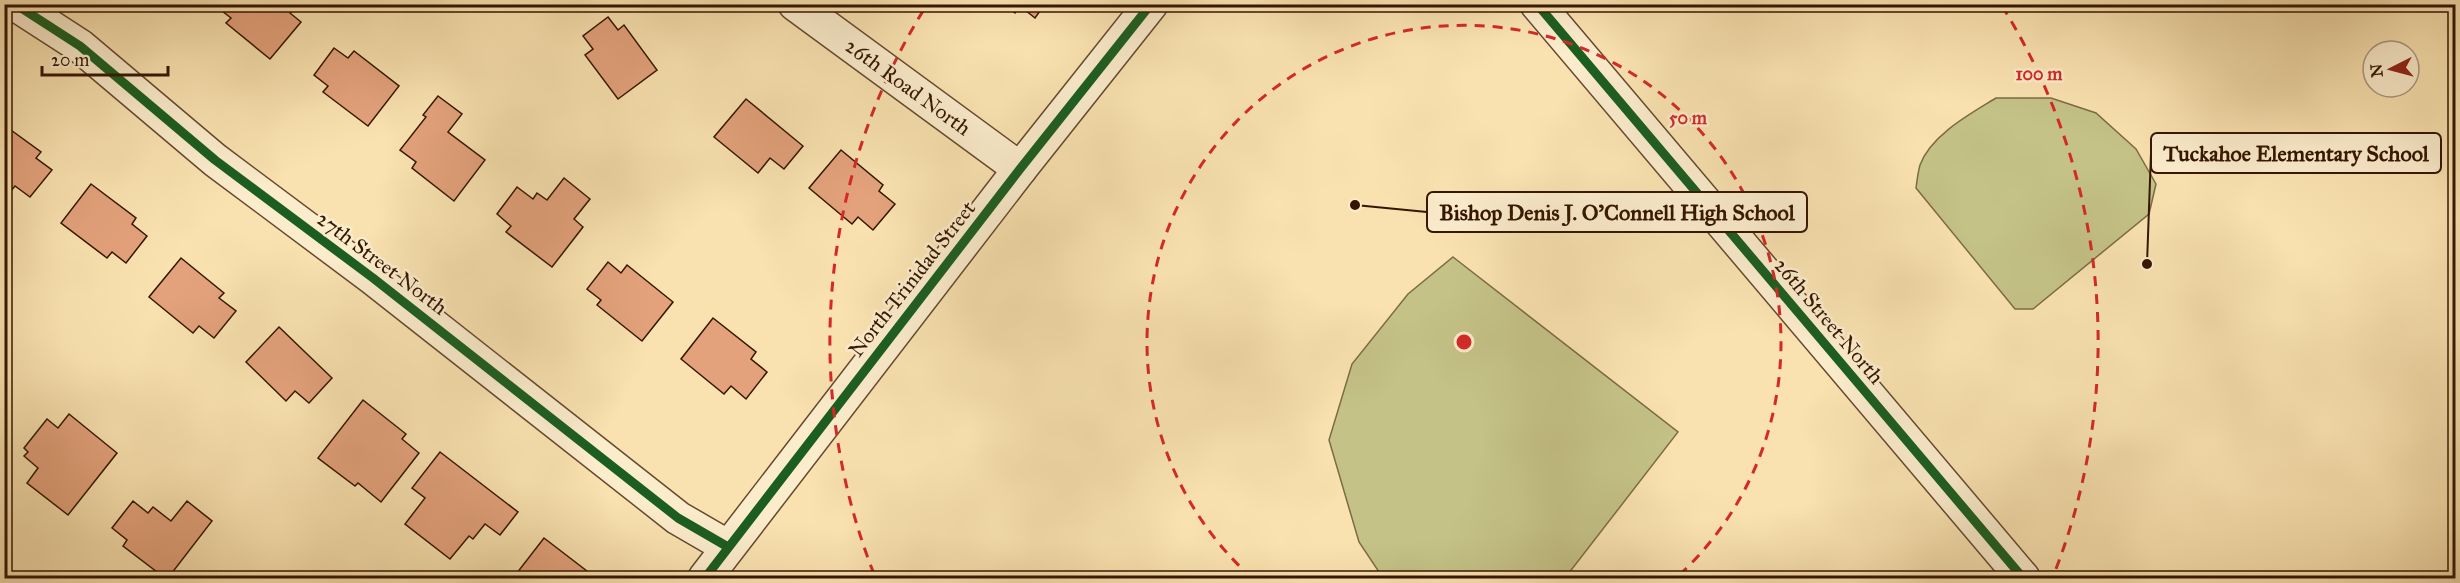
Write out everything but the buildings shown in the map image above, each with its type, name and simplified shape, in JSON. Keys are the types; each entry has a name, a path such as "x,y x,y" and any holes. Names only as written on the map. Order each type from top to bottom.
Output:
{"street":[{"name":"27th Street North","path":"15,4 80,46 215,160 374,278 678,518 728,547"},
{"name":"26th Road North","path":"795,4 1020,170"},
{"name":"North Trinidad Street","path":"705,579 1151,4"},
{"name":"26th Street North","path":"1538,4 2023,579"}],"shaded area":[{"path":"1996,98 2051,98 2096,113 2136,149 2156,184 2149,214 2033,309 2015,309 1916,188 1920,165 1933,144 1952,126"},
{"path":"1453,257 1678,432 1565,578 1383,578 1359,542 1329,440 1352,364 1408,294"}],"cycle path":[{"path":"15,4 80,46 215,160 373,278 678,518 728,547"},
{"path":"705,578 1020,169 1151,4"},
{"path":"1537,4 2023,578"}],"place":[{"name":"Bishop Denis J. O'Connell High School","path":"1355,205"},
{"name":"Tuckahoe Elementary School","path":"2147,264"}]}
